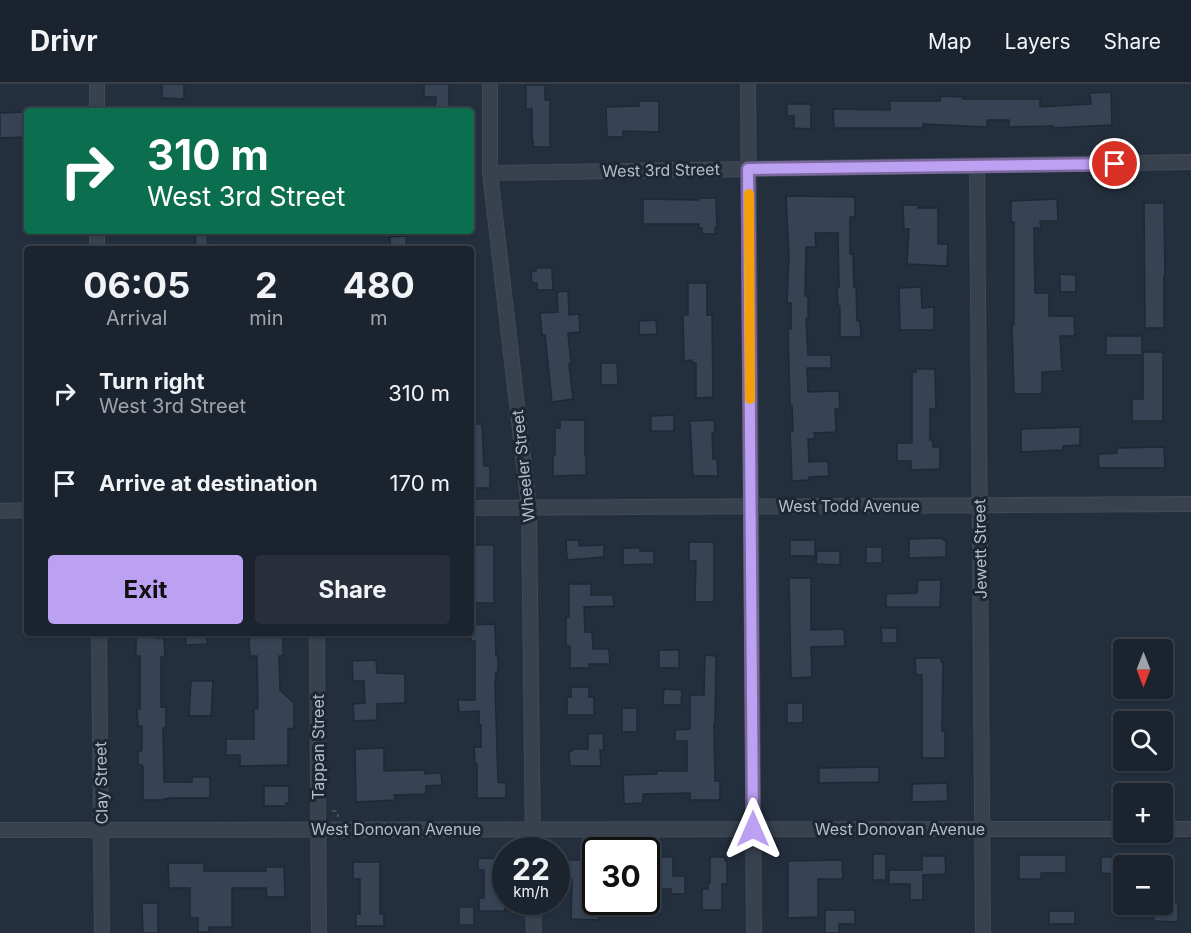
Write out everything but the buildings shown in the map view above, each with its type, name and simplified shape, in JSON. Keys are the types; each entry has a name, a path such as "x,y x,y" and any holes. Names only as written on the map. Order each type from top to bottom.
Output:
{"street":[{"path":"97,84 97,108"},
{"name":"Wheeler Street","path":"490,84 490,173 529,508 533,837"},
{"path":"748,84 754,933"},
{"name":"West 3rd Street","path":"490,173 1191,162"},
{"name":"Jewett Street","path":"977,166 983,933"},
{"name":"West Todd Avenue","path":"474,508 1191,504"},
{"path":"0,511 24,510"},
{"name":"Clay Street","path":"99,636 102,933"},
{"name":"Tappan Street","path":"317,636 320,933"},
{"name":"West Donovan Avenue","path":"0,830 1113,829"},
{"path":"1173,829 1191,829"},
{"path":"533,915 534,933"}],"slow traffic":[{"path":"749,194 750,399"}],"route":[{"path":"753,829 748,169 1115,164"}]}
